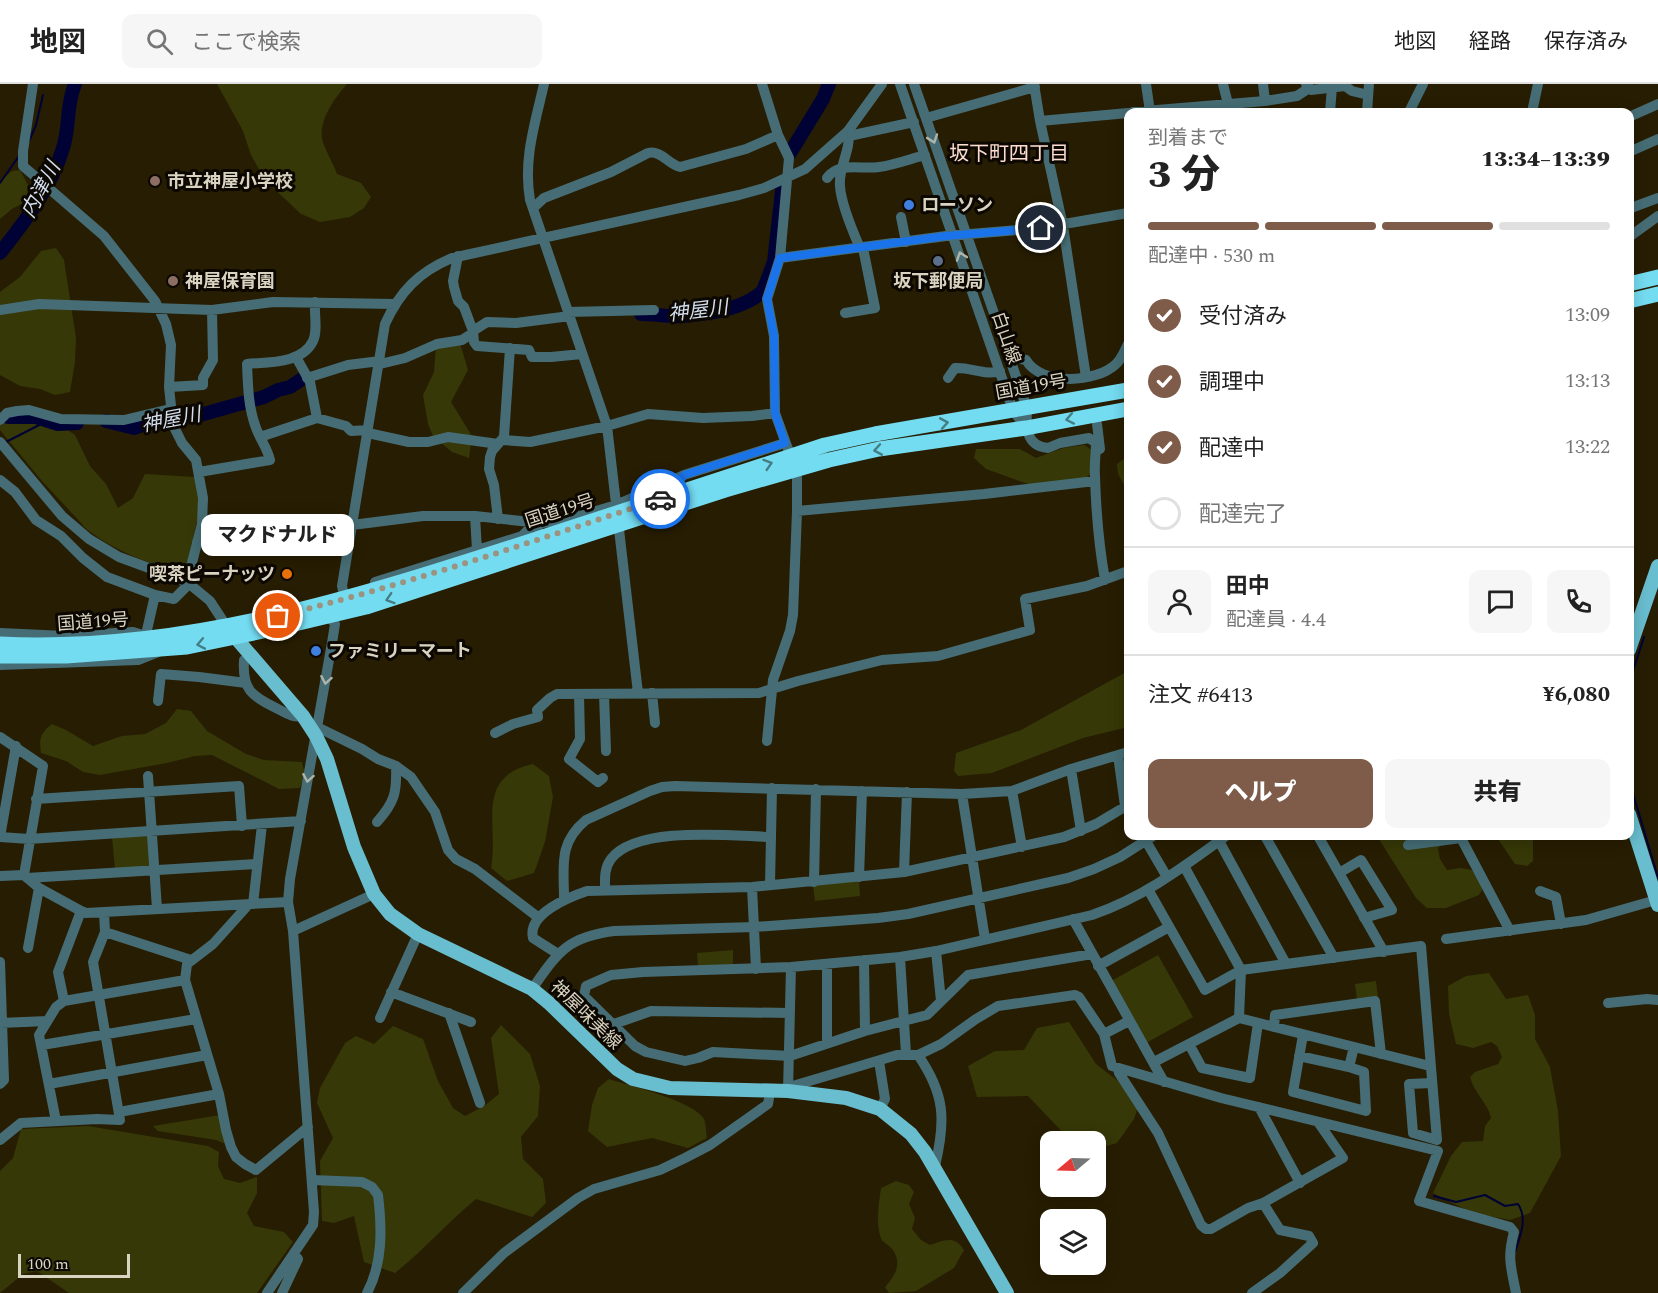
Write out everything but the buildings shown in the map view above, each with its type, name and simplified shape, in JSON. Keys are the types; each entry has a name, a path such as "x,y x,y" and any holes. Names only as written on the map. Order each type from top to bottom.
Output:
{"highway":[{"path":"1634,283 1658,277"},
{"path":"1634,300 1658,294"},
{"name":"国道19号","path":"231,632 540,531 617,514 670,507 790,456 825,446 875,434 1124,391"},
{"name":"国道19号","path":"790,456 879,449 1026,428 1124,410"},
{"name":"国道19号","path":"0,656 66,656 332,620 617,514"},
{"name":"国道19号","path":"0,644 37,640 76,644 143,633 169,641"}],"main road":[{"path":"1634,636 1658,566"},
{"name":"神屋味美線","path":"231,632 317,732 354,847 374,894 390,914 418,934 532,989 610,1062 633,1079 670,1088 788,1091 846,1098 880,1109 911,1134 934,1166 1007,1293"},
{"path":"1634,829 1657,902"}],"street":[{"path":"0,480 15,492 36,520 61,536 96,569 119,582 174,599 188,583 202,525 203,498 196,460 182,442 173,425 169,387 171,345 166,324 155,301 104,236 23,166 23,151 33,84"},
{"path":"544,84 527,160 526,180 533,208 607,426 638,693"},
{"path":"762,84 778,135 789,159 784,179 780,258 767,299 774,336 775,413 797,478 793,615 771,689 767,741"},
{"path":"540,531 531,527 522,536 344,596 342,586 385,324 394,304 424,273 458,256 739,195 784,179 805,169 848,133 882,84"},
{"name":"白山線","path":"900,84 1000,371 1020,409"},
{"name":"白山線","path":"914,84 966,235 1026,428 1033,443 1041,448 1089,438 1096,443 1095,481"},
{"path":"1146,84 1149,108"},
{"path":"1223,84 1229,108 1297,96 1307,86 1315,90 1346,86 1352,91 1369,89 1367,108"},
{"path":"1263,84 1265,101"},
{"path":"1411,108 1423,84"},
{"path":"1534,108 1538,84"},
{"path":"926,118 1035,86 1040,121 1063,226 1086,377"},
{"path":"1330,108 1332,87"},
{"path":"1634,115 1658,104"},
{"path":"1040,121 1124,113"},
{"path":"848,133 914,122"},
{"path":"845,314 875,308 862,248 853,233 839,184 850,140 848,133"},
{"path":"533,208 544,198 611,172 648,153 653,152 660,155 680,167 746,149 778,135"},
{"path":"1634,150 1658,139"},
{"path":"827,178 832,172 843,168 880,167 925,155"},
{"path":"1634,207 1658,198"},
{"path":"780,258 954,235 1063,226 1124,214"},
{"path":"1634,233 1658,216"},
{"path":"901,217 906,242"},
{"path":"458,256 454,287 458,301 464,307 474,342 479,347 529,350 532,357 582,354"},
{"path":"0,310 39,304 212,310 273,302 394,304"},
{"path":"200,472 270,460 268,449 255,428 249,404 247,364 296,357 313,342 315,302"},
{"path":"169,387 203,385 203,378 213,360 212,310"},
{"path":"307,378 348,365 405,358 437,344 462,340 487,322 516,322 569,314 654,310"},
{"path":"498,519 494,485 489,469 490,457 500,442 510,348"},
{"path":"1021,359 1026,360 1033,370 1044,375 1068,380 1101,373 1117,364 1124,351"},
{"path":"296,357 307,378 317,418"},
{"path":"948,378 956,368 967,367 992,374 1000,371"},
{"path":"1101,373 1106,394"},
{"path":"3,415 29,410 61,419 124,420 170,409"},
{"path":"260,437 317,418 346,426 351,431 368,431 409,442 428,442 448,437 500,442 530,442 607,426 648,414 703,418 775,413"},
{"path":"1096,424 1101,452 1100,472 1095,481 1097,532 1105,580"},
{"path":"0,442 62,516 89,539 119,557 188,583 210,601 231,632"},
{"path":"0,462 10,454"},
{"path":"617,514 684,475 790,456"},
{"path":"670,507 684,475"},
{"path":"797,511 984,494 1095,481"},
{"path":"352,525 423,516 475,516 530,522 540,531"},
{"path":"475,516 477,550"},
{"path":"197,542 245,547 286,543 349,542"},
{"path":"495,733 513,724 538,717 537,710 557,694 759,693 882,660 939,656 1029,631 1025,598 1105,580 1124,573"},
{"path":"143,633 155,594"},
{"path":"267,1293 313,1225 315,1212 288,902 290,879 317,732 332,620"},
{"path":"0,633 37,640"},
{"path":"0,665 138,660 169,641"},
{"path":"250,655 244,660 243,676 255,698 294,717 303,716"},
{"path":"158,701 161,674 246,683"},
{"path":"652,693 655,723"},
{"path":"579,694 580,739 569,759 598,782 603,778"},
{"path":"604,694 606,751"},
{"path":"317,732 362,749 396,766 411,777 435,812 448,850 456,859 476,869 539,918"},
{"path":"0,737 43,766 29,839 25,876"},
{"path":"16,746 0,837 29,839 301,821"},
{"path":"564,899 564,851 569,838 577,828 586,820 662,787 962,794 1012,791 1071,769 1123,754"},
{"path":"377,822 388,810 394,797 396,766"},
{"path":"1071,769 1081,831"},
{"path":"148,776 157,909"},
{"path":"36,799 239,786 242,826"},
{"path":"770,885 772,788"},
{"path":"813,882 816,789"},
{"path":"859,877 862,791"},
{"path":"1012,791 1022,847"},
{"path":"904,872 907,792"},
{"path":"962,794 985,939"},
{"path":"558,954 533,938 532,927 539,918 564,899 587,891 752,887 904,872 1064,837 1096,824 1124,809"},
{"path":"262,825 251,904 213,944 187,964 185,980 219,1094 226,1130 236,1157 256,1170 308,1127"},
{"path":"604,890 605,872 610,860 618,852 646,839 668,834 771,837"},
{"path":"532,989 558,954 566,946 584,936 608,932 755,927 878,918 922,911 1068,878 1120,857 1143,840"},
{"path":"1148,840 1167,877"},
{"path":"1092,954 968,975 927,1015 865,1031 790,1056 713,1052 685,1061 663,1057 635,1046 584,996 586,986 611,975 791,967 900,957 936,951 1092,915 1114,908 1149,891 1219,840"},
{"path":"1223,840 1286,964"},
{"path":"1267,840 1334,958"},
{"path":"1320,840 1384,952"},
{"path":"1408,845 1446,840"},
{"path":"1462,840 1510,931"},
{"path":"1339,873 1361,861 1392,910 1364,918"},
{"path":"0,876 257,864"},
{"path":"1184,866 1241,970 1239,1018"},
{"path":"25,876 39,888 86,914 288,902"},
{"path":"752,887 756,969"},
{"path":"28,948 39,888"},
{"path":"1149,891 1204,990 1241,970 1421,946 1437,1140 1413,1133 1409,1084 1432,1083"},
{"path":"1540,891 1556,897 1561,924"},
{"path":"292,931 374,894"},
{"path":"1446,939 1586,920 1657,902"},
{"path":"64,1001 58,972 81,911"},
{"path":"0,1140 21,1124 120,1120 93,962 105,932 104,912"},
{"path":"1073,919 1164,1082"},
{"path":"1098,966 1169,927"},
{"path":"105,932 191,960"},
{"path":"380,1018 418,934"},
{"path":"936,951 941,1001"},
{"path":"900,957 906,1054"},
{"path":"864,960 865,1031"},
{"path":"0,962 1,1051 4,1080 0,1084"},
{"path":"827,964 827,1043"},
{"path":"788,1091 791,967"},
{"path":"56,1121 39,1035 56,1006 64,1001 185,980"},
{"path":"391,992 471,1022"},
{"path":"788,1091 796,1085 879,1061 906,1054 918,1055 941,1044 998,1006 1075,995 1079,997 1104,1034 1111,1065 1118,1069 1259,1107 1438,1151 1419,1201 1510,1227 1514,1232 1509,1261 1516,1293"},
{"path":"1608,1003 1658,1000"},
{"path":"1274,1027 1275,1015 1375,1001 1382,1054"},
{"path":"614,1024 651,1011 790,1013"},
{"path":"449,1014 480,1103"},
{"path":"42,1045 195,1018"},
{"path":"1154,1062 1239,1018 1430,1066"},
{"path":"1,1023 47,1021"},
{"path":"1104,1034 1129,1021"},
{"path":"1189,1044 1202,1068 1250,1078 1258,1023"},
{"path":"1299,1056 1364,1072 1366,1111 1293,1092 1299,1056 1303,1035"},
{"path":"1349,1067 1354,1047"},
{"path":"49,1084 207,1055"},
{"path":"918,1055 935,1084 941,1104 940,1136 934,1166"},
{"path":"879,1061 885,1099 880,1109"},
{"path":"1118,1069 1158,1133 1201,1225 1206,1229 1212,1229 1248,1208 1263,1203 1343,1158 1318,1122"},
{"path":"463,1293 504,1253 578,1198 594,1189 660,1170 702,1149 768,1104 770,1092"},
{"path":"119,1112 219,1094"},
{"path":"1259,1107 1300,1183"},
{"path":"312,1180 362,1182 372,1187 378,1195 379,1260 368,1293"},
{"path":"1252,1293 1280,1273 1313,1243 1309,1236 1280,1230 1263,1203"},
{"path":"282,1293 298,1259 294,1253"}],"shaded area":[{"path":"217,84 347,84 325,116 322,139 337,174 361,183 371,197 364,208 350,217 320,222 301,214 265,180 251,155 243,131"},
{"path":"20,170 28,185 27,201 0,219 0,181 12,171"},
{"path":"56,248 64,260 76,338 70,392 55,395 40,389 20,386 0,375 0,292 20,277 41,251"},
{"path":"460,343 468,370 451,402 472,436 469,458 452,452 433,436 428,424 423,395 434,372 436,346"},
{"path":"28,412 56,422 75,435 90,466 106,484 118,508 133,498 145,474 195,477 200,510 185,573 131,555 94,535 83,526 0,430 0,414"},
{"path":"1084,445 1092,450 1091,473 1085,479 1031,485 986,469 974,458 976,449 1020,449 1036,458 1063,448"},
{"path":"1124,459 1124,485 1118,474 1117,464"},
{"path":"1124,673 1124,728 1083,738 992,773 958,776 954,771 956,753 1021,730"},
{"path":"177,709 191,711 207,731 246,754 264,760 302,762 305,775 300,788 279,789 212,755 195,756 100,775 83,772 66,761 41,753 41,737 52,724 93,746 122,736 145,734 166,723"},
{"path":"533,764 549,776 553,797 545,842 534,873 507,881 491,868 493,804 496,791 503,780 515,770"},
{"path":"146,835 149,837 151,866 115,870 112,837"},
{"path":"1380,840 1449,840 1438,848 1440,859 1447,870 1461,868 1472,870 1484,887 1479,895 1446,908 1427,908 1416,898"},
{"path":"1499,840 1533,840 1533,861 1527,866 1515,864"},
{"path":"859,881 860,896 815,901 813,885"},
{"path":"733,950 733,966 698,967 697,953"},
{"path":"1158,955 1193,1017 1146,1043 1111,981"},
{"path":"1489,973 1506,999 1528,995 1535,1015 1535,1039 1550,1067 1558,1111 1561,1156 1530,1213 1510,1220 1472,1213 1433,1193 1451,1156 1462,1142 1483,1141 1485,1126 1491,1118 1470,1077 1475,1072 1498,1064 1502,1057 1497,1046 1491,1042 1473,1048 1456,1044 1449,1014 1448,986 1466,976"},
{"path":"1376,981 1378,997 1357,1000 1355,984"},
{"path":"1069,1022 1096,1064 1118,1081 1138,1107 1134,1119 1117,1143 1106,1146 1106,1131 1061,1131 1028,1096 977,1097 968,1066 995,1051 1024,1050 1037,1028"},
{"path":"501,1025 530,1054 540,1086 538,1116 521,1137 523,1159 543,1179 546,1203 532,1217 476,1199 395,1273 364,1262 354,1216 334,1223 322,1221 320,1161 333,1138 317,1103 320,1088 345,1043 356,1036 374,1044 393,1026 423,1039 438,1081 453,1108 465,1116 484,1106 499,1094 491,1038"},
{"path":"609,1079 675,1100 698,1112 704,1119 707,1138 688,1148 652,1138 607,1147 588,1131 592,1105 598,1088"},
{"path":"220,1115 228,1145 216,1140 158,1131 153,1126"},
{"path":"88,1126 208,1146 219,1152 218,1166 224,1179 240,1183 257,1177 257,1193 247,1213 254,1226 284,1232 293,1242 257,1293 69,1293 37,1271 23,1274 0,1293 0,1171 13,1158 21,1129"},
{"path":"896,1181 909,1185 914,1192 909,1204 915,1218 912,1229 921,1240 930,1245 949,1240 957,1242 964,1250 954,1268 916,1291 889,1293 885,1287 895,1274 897,1259 892,1249 882,1240 878,1214 881,1188"}],"waterway":[{"name":"内津川","path":"0,253 36,204 52,176 65,140 70,100 75,84"},
{"name":"神屋川","path":"790,153 823,99 829,84"},
{"path":"29,141 36,125 43,95"},
{"path":"0,183 19,156"},
{"name":"神屋川","path":"641,314 678,316 715,312 746,302 763,291 774,262 783,182"},
{"name":"神屋川","path":"106,421 134,428 168,416 200,415 264,397 290,387 302,379"},
{"name":"神屋川","path":"8,417 36,417 58,424 77,423"},
{"path":"6,442 49,420"},
{"path":"1634,668 1644,637"},
{"path":"1634,797 1658,878"},
{"path":"1434,1196 1456,1202 1485,1195 1505,1206 1518,1204 1523,1222 1515,1252"}],"way so far":[{"path":"278,616 345,600 660,499"}],"place":[{"name":"市立神屋小学校","path":"155,181"},
{"name":"ローソン","path":"909,205"},
{"name":"坂下郵便局","path":"938,261"},
{"name":"神屋保育園","path":"173,281"},
{"name":"喫茶ピーナッツ","path":"287,574"},
{"name":"マクドナルド","path":"278,616"},
{"name":"ファミリーマート","path":"316,651"}],"district":[{"name":"坂下町四丁目","path":"1009,154"}],"route":[{"path":"660,499 671,495 684,475 785,443 775,413 774,336 767,299 780,258 946,236 1041,228"}]}
